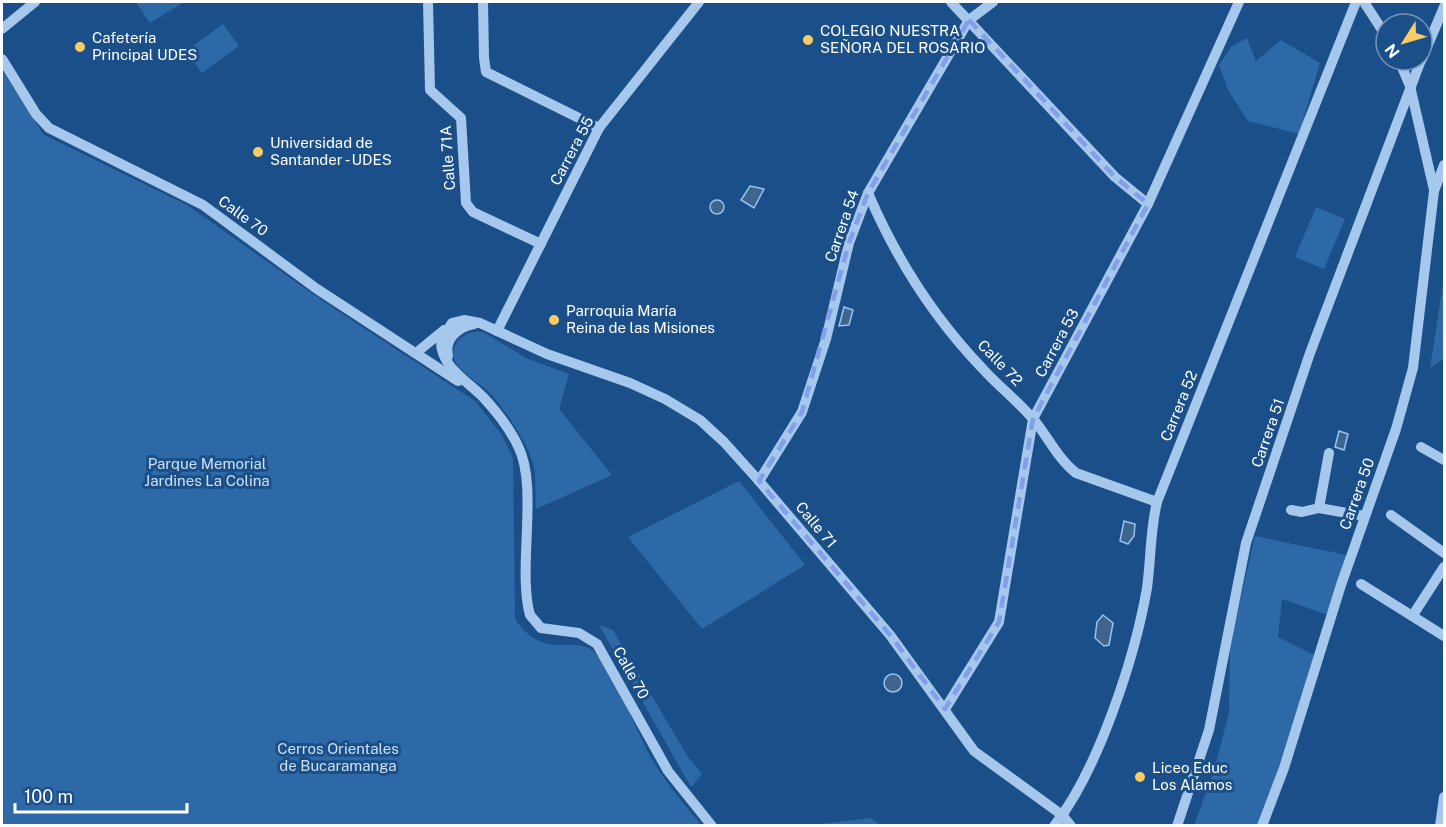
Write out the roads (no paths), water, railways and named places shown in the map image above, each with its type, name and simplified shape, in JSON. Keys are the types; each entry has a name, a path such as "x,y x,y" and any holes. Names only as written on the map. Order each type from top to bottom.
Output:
{"street":[{"path":"2,29 35,2"},
{"name":"Calle 71A","path":"428,2 430,90 437,100 461,118 466,203 473,212 541,244"},
{"path":"483,2 486,72 599,128"},
{"name":"Carrera 55","path":"497,331 599,128 699,2"},
{"path":"951,2 1115,177 1148,204"},
{"name":"Carrera 54","path":"759,481 802,412 826,339 849,243 868,193 969,20 993,2"},
{"name":"Carrera 53","path":"945,709 999,622 1034,419 1148,204 1239,2"},
{"name":"Carrera 52","path":"1054,825 1088,766 1118,696 1134,646 1147,586 1150,531 1157,502 1356,2"},
{"path":"1364,2 1374,17"},
{"name":"Carrera 51","path":"1434,31 1444,7"},
{"name":"Calle 70","path":"2,59 36,114 49,128 203,205 317,290 479,394"},
{"path":"1404,72 1410,86 1434,190"},
{"name":"Carrera 51","path":"1177,825 1209,730 1246,543 1310,353 1416,72"},
{"name":"Carrera 50","path":"1262,825 1284,768 1364,516 1396,429 1413,368 1434,190 1444,165"},
{"name":"Calle 72","path":"868,193 885,233 942,323 981,368 1034,419 1068,466 1076,473 1157,502"},
{"name":"Calle 71","path":"449,326 464,320 480,323 547,354 630,382 682,409 715,433 759,481 890,635 974,751 1062,814 1071,825"},
{"path":"453,370 447,352 448,343 463,326 480,323"},
{"path":"416,353 449,326"},
{"path":"449,326 441,339 441,348 453,370"},
{"name":"Calle 70","path":"453,370 479,394 514,439 525,466 530,615 541,628 579,633 597,644 668,771 712,825"},
{"path":"1421,447 1444,460"},
{"path":"1319,508 1329,453"},
{"path":"1291,510 1302,512 1319,508 1364,516"},
{"path":"1390,515 1444,553"},
{"path":"1413,615 1444,567"},
{"path":"1361,584 1444,636"},
{"path":"1440,825 1444,797"}],"place":[{"name":"COLEGIO NUESTRA SEÑORA DEL ROSARIO","path":"808,40"},
{"name":"Cafetería Principal UDES","path":"80,47"},
{"name":"Universidad de Santander - UDES","path":"258,152"},
{"name":"Parroquia María Reina de las Misiones","path":"554,320"},
{"name":"Liceo Educ Los Alamos","path":"1140,777"}],"park label":[{"name":"Parque Memorial Jardines La Colina","path":"207,472"},
{"name":"Cerros Orientales de Bucaramanga","path":"338,758"}]}
